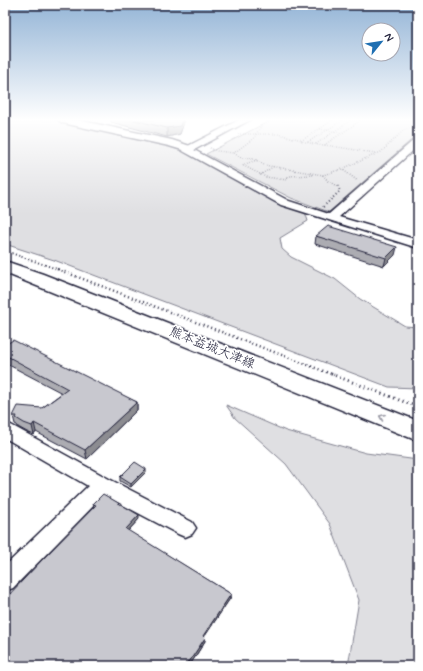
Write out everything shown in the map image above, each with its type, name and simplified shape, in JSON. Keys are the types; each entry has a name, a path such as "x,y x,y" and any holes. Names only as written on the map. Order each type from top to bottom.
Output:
{"main road":[{"name":"熊本益城大津線","path":"5,257 40,268 418,415"},
{"name":"熊本益城大津線","path":"5,267 44,281 418,431"}],"street":[{"path":"189,151 285,203 418,244"},
{"path":"332,218 406,151"},
{"path":"5,430 102,485 185,528"},
{"path":"5,581 102,485"}],"path":[{"path":"220,151 234,153 240,158 254,158 264,165 323,175 328,181 338,186 340,191 321,208"},
{"path":"358,151 377,153"},
{"path":"257,160 242,165 266,177 287,180 288,176 323,175 342,169 377,153"},
{"path":"256,177 262,175 273,167"},
{"path":"342,169 355,179"},
{"path":"5,252 46,265 418,407"}],"shaded area":[{"path":"5,151 190,151 271,191 305,212 308,221 280,238 282,249 291,257 335,279 360,299 405,326 418,327 418,388 389,387 54,260 5,244"},
{"path":"211,151 398,151 329,212 291,198 206,154"},
{"path":"226,405 286,431 366,453 418,460 418,666 348,666 359,600 330,524 286,464 235,418"}],"building":[{"path":"328,226 397,247 386,258 316,236"},
{"path":"13,340 137,402 85,450 34,423 32,426 24,423 16,418 17,416 13,416 18,406 42,408 68,389 5,355 5,345"},
{"path":"135,462 146,469 131,484 120,477"},
{"path":"103,494 139,515 126,529 231,594 203,636 205,638 185,666 5,666 5,599 96,505 93,504"}]}
